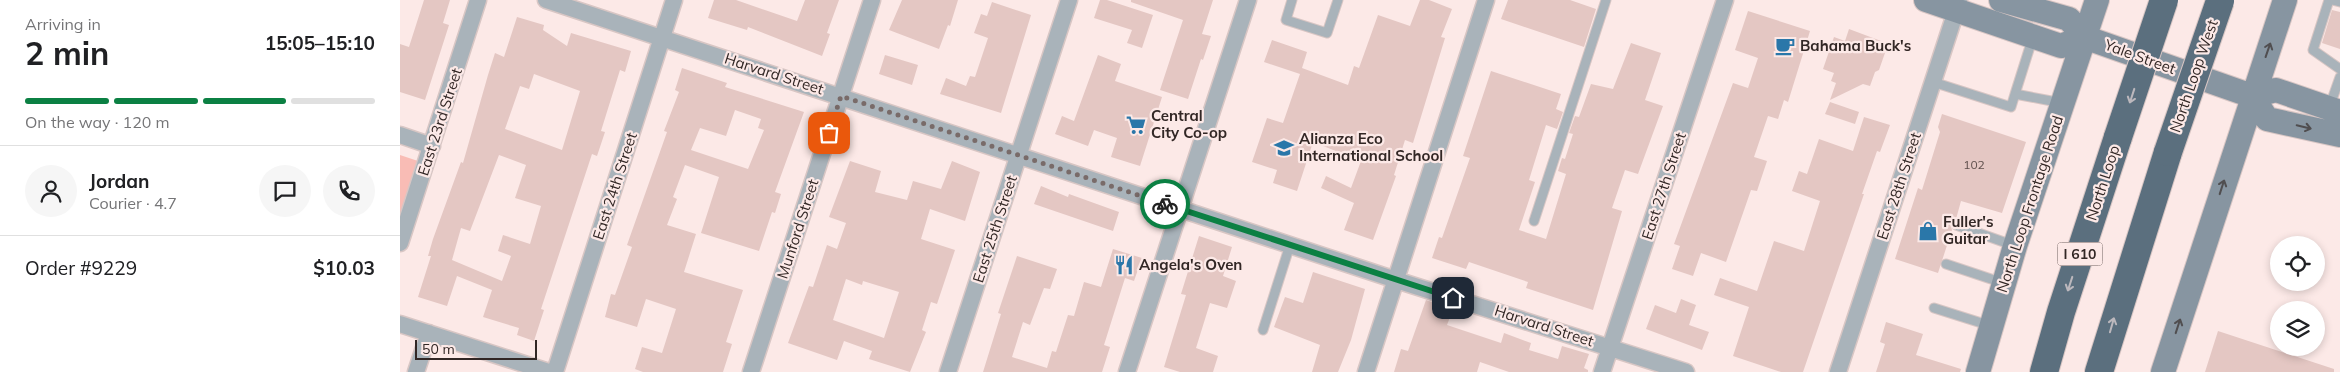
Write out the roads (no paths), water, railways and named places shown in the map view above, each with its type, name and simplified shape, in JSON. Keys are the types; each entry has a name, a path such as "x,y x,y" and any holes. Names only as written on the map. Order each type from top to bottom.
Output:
{"highway":[{"name":"North Loop","path":"2044,372 2061,312 2164,0"},
{"name":"North Loop West","path":"2099,372 2168,152 2220,1"}],"main road":[{"name":"North Loop Frontage Road","path":"1978,372 2003,283 2098,0"},
{"path":"2163,372 2285,0"},
{"name":"Yale Street","path":"1943,3 2069,19 2084,37 2252,96"},
{"name":"Yale Street","path":"2012,11 2033,37 2061,46 2084,37"},
{"path":"2252,96 2276,90 2334,110"},
{"path":"2252,96 2267,119 2340,135"}],"street":[{"name":"East 23rd Street","path":"400,243 478,0"},
{"name":"Harvard Street","path":"546,0 1396,280 1686,372"},
{"name":"East 24th Street","path":"555,372 674,0"},
{"name":"Munford Street","path":"751,372 872,0"},
{"name":"East 25th Street","path":"948,372 1069,0"},
{"path":"1127,372 1248,0"},
{"path":"1366,372 1486,0"},
{"name":"East 27th Street","path":"1602,372 1725,0"},
{"name":"East 28th Street","path":"1838,372 1933,82 1943,3"},
{"path":"400,135 432,146"},
{"path":"400,324 549,372"},
{"path":"416,372 429,333"}],"lane":[{"path":"1292,0 1286,20 1327,33 1338,0"},
{"path":"1534,221 1606,0"},
{"path":"2340,2 2331,0 2313,50 2340,69"},
{"path":"1933,82 2011,107 2033,37"},
{"path":"2334,110 2340,77"},
{"path":"2015,94 2062,103"},
{"path":"1956,225 2015,246"},
{"path":"1263,330 1290,245"},
{"path":"1946,264 2003,283"},
{"path":"1934,308 1991,326"}],"place":[{"name":"Bahama Buck's","path":"1785,46"},
{"name":"Central City Co-op","path":"1136,125"},
{"name":"Alianza Eco International School","path":"1284,148"},
{"name":"Fuller's Guitar","path":"1928,231"},
{"name":"Angela's Oven","path":"1124,265"}]}
